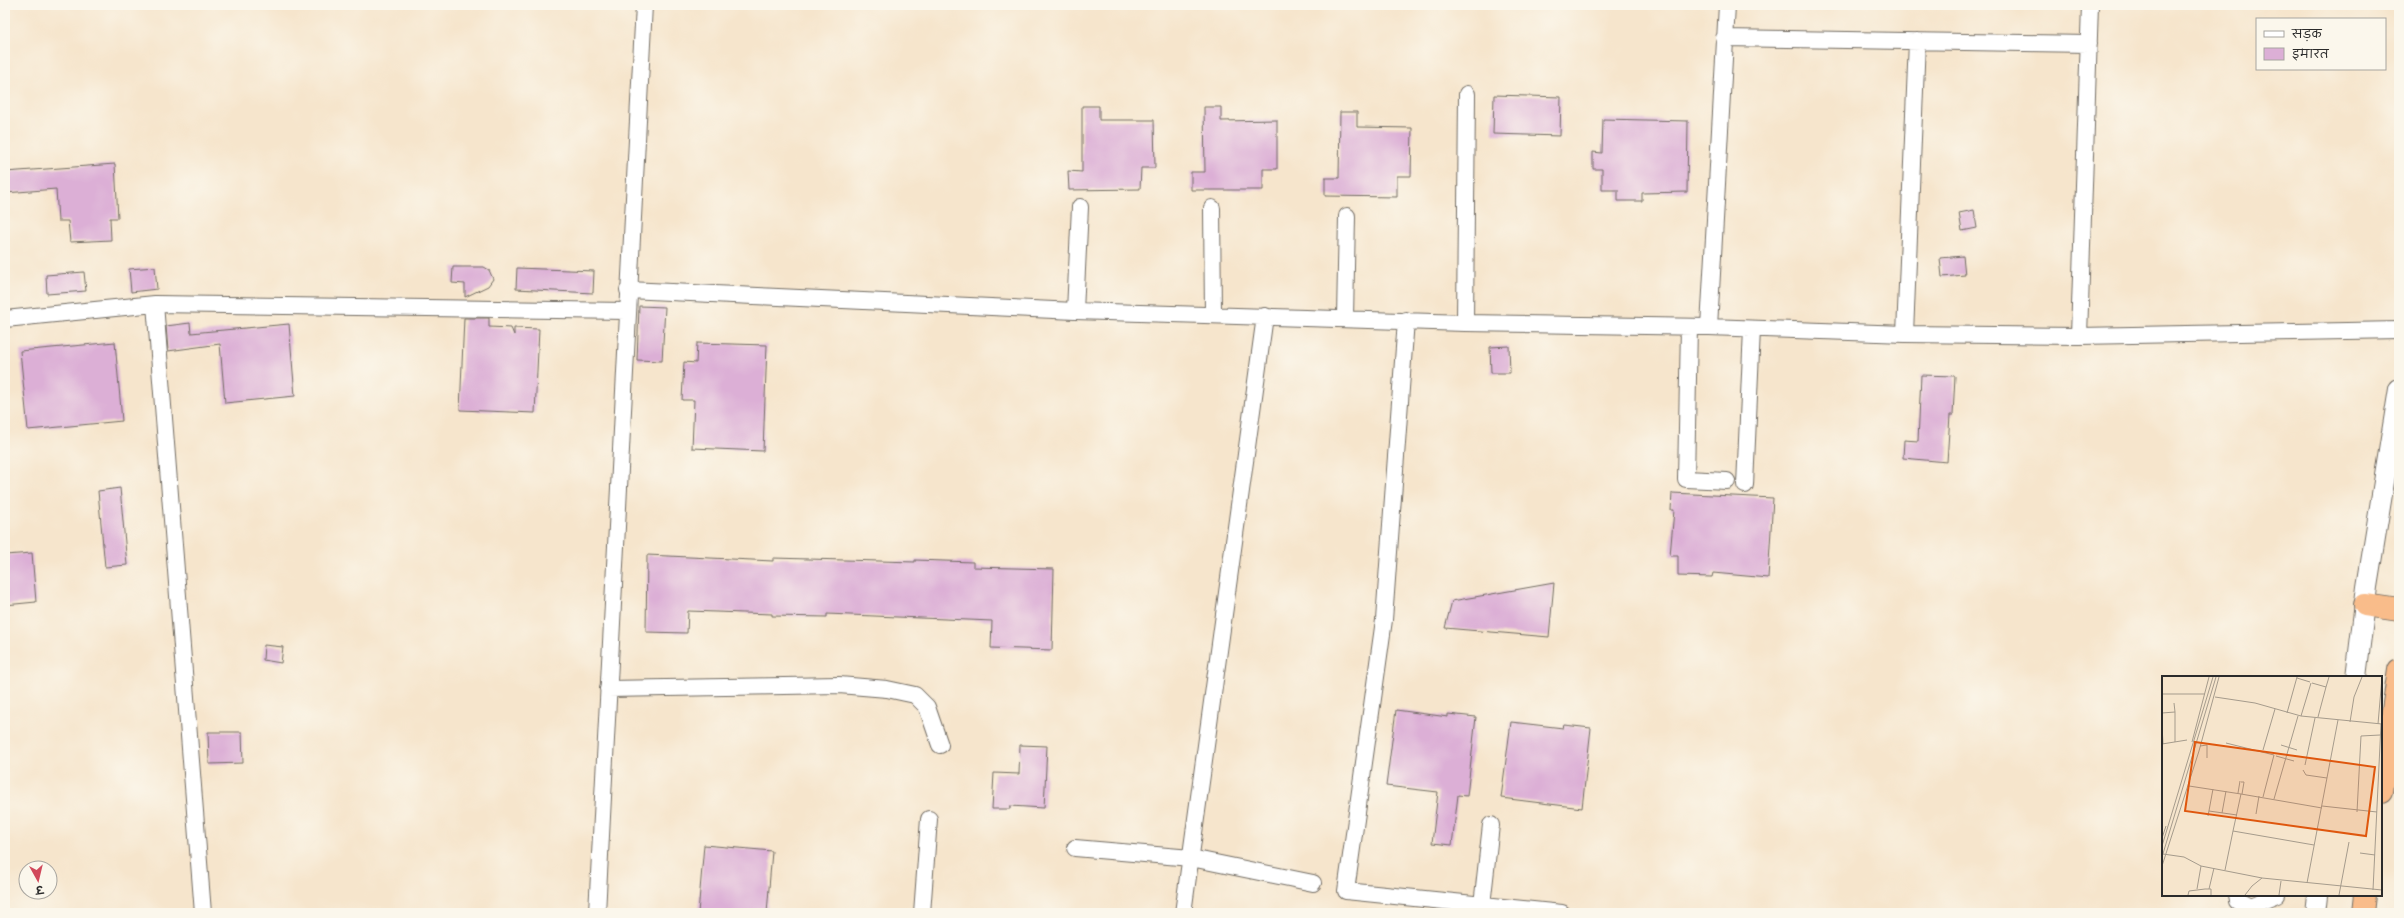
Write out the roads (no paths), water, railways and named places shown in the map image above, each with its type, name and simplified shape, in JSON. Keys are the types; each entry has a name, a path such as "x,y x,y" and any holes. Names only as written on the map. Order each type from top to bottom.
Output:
{"highway":[{"path":"2365,605 2399,610"},
{"path":"2382,784 2399,670"},
{"path":"2363,913 2365,896"}],"street":[{"path":"597,913 628,290 644,5"},
{"path":"1709,327 1727,5"},
{"path":"2079,336 2090,5"},
{"path":"1724,38 2089,44"},
{"path":"1905,334 1916,41"},
{"path":"1465,322 1467,94"},
{"path":"1074,311 1080,207"},
{"path":"1212,208 1213,314"},
{"path":"1345,318 1347,216"},
{"path":"628,290 1074,311 1709,327 1905,334 2079,336 2399,330"},
{"path":"5,319 155,304 627,311"},
{"path":"155,304 203,913"},
{"path":"1183,913 1265,316"},
{"path":"1406,320 1384,620 1346,891 1562,913"},
{"path":"1689,327 1686,476 1689,480 1727,481"},
{"path":"1745,486 1752,329"},
{"path":"2356,676 2365,605 2399,389"},
{"path":"608,689 839,685 887,689 915,695 927,707 940,745"},
{"path":"922,913 929,819"},
{"path":"1482,905 1491,825"},
{"path":"1075,848 1191,858 1313,883"},
{"path":"2237,896 2238,900 2250,906 2275,896"},
{"path":"2316,913 2318,896"}]}
